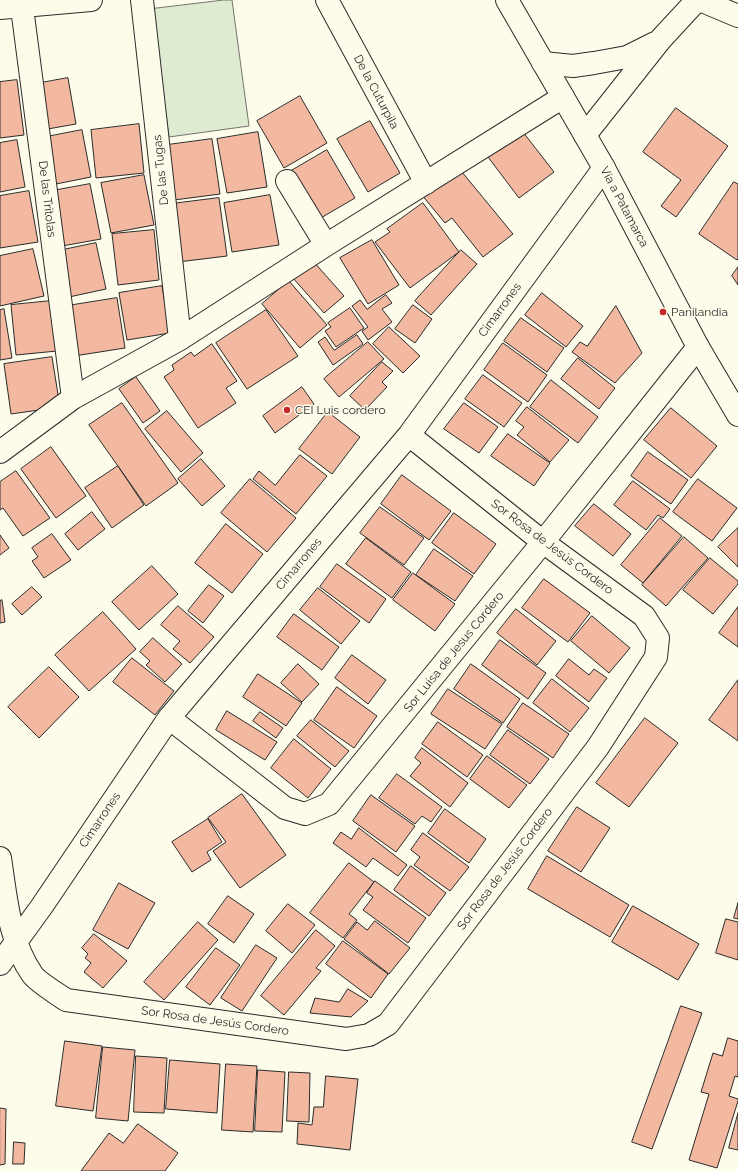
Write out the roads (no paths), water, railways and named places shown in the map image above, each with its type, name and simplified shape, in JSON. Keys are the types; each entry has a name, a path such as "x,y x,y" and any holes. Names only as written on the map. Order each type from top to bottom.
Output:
{"street":[{"path":"0,8 22,3 91,0"},
{"name":"De las Tugas","path":"142,0 180,339"},
{"name":"De la Cuturpila","path":"327,0 426,183"},
{"name":"Vía a Patamarca","path":"507,0 604,168 698,348 738,415"},
{"path":"585,135 662,39 698,0 738,16"},
{"name":"De las Tritolas","path":"22,3 74,398"},
{"path":"543,63 573,66 627,57 662,39"},
{"path":"0,452 74,398 180,339 326,245 563,97"},
{"name":"Cimarrones","path":"0,964 42,906 169,718 408,435 604,168"},
{"path":"287,181 326,245"},
{"name":"Sor Luisa de Jesus Cordero","path":"169,718 285,808 305,814 329,804 543,542 698,348"},
{"name":"Sor Rosa de Jesús Cordero","path":"0,858 4,888 15,942 33,975 66,1000 346,1039 369,1035 388,1024 598,747 656,657 658,638 644,616 543,542 408,435"}],"place":[{"name":"Panilandia","path":"663,312"},
{"name":"CEI Luis cordero","path":"287,410"}]}
